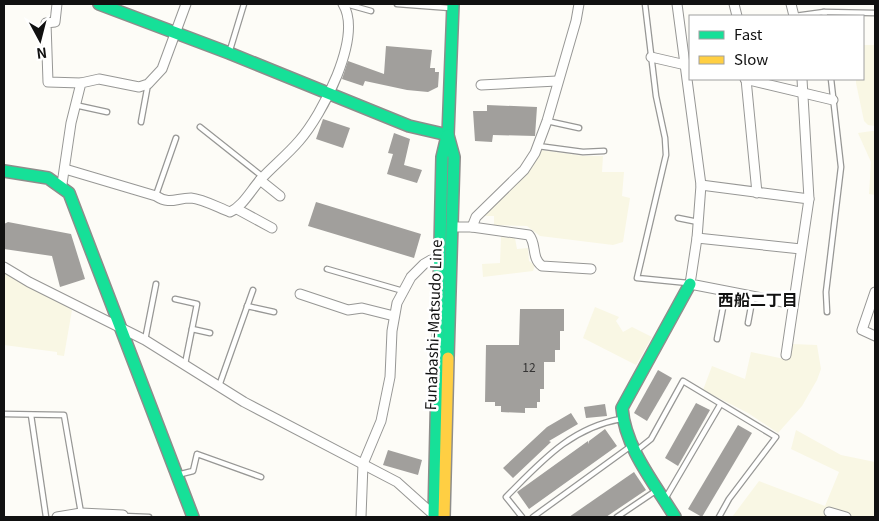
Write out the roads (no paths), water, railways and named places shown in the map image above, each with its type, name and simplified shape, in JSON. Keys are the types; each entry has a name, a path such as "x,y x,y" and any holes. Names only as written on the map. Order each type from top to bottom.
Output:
{"main road":[{"path":"99,4 331,93 409,126 448,135 453,6"},
{"name":"Funabashi-Matsudo Line","path":"437,517 452,227 454,157 448,135"},
{"name":"Funabashi-Matsudo Line","path":"437,517 442,157 448,135"},
{"path":"4,171 48,178 62,184 69,193 193,517"},
{"path":"675,517 634,448 621,419 622,408 690,284"}],"street":[{"path":"57,4 55,22 46,23 48,82 81,83 99,79 139,87 148,84 162,69 186,4"},
{"path":"65,169 156,196 164,201 172,202 191,198 230,212 237,209 262,178 300,140 331,93 343,59 347,33 344,4"},
{"path":"472,227 476,217 524,170 538,146 576,21 579,4"},
{"path":"651,57 688,66 686,28 677,4"},
{"path":"690,80 701,185 697,238 690,284 793,304"},
{"path":"746,80 757,193"},
{"path":"750,80 833,100"},
{"path":"786,355 809,199 802,80"},
{"path":"481,85 557,81"},
{"path":"62,184 75,105 81,83"},
{"path":"262,178 280,196"},
{"path":"701,185 809,199"},
{"path":"237,209 272,228"},
{"path":"452,227 472,227 529,235 533,239 535,258 542,266 591,269"},
{"path":"697,238 801,249"},
{"path":"361,517 363,464 381,421 390,377 394,316 403,291 411,277 424,264 431,260 440,260"},
{"path":"4,267 29,282 145,340 251,406 397,482 437,517"},
{"path":"875,292 862,330 875,336"},
{"path":"300,294 348,310 362,308 394,316"},
{"path":"829,512 846,517"},
{"path":"57,517 81,515 123,516"}],"lane":[{"path":"229,53 244,4"},
{"path":"344,4 371,11"},
{"path":"397,4 453,6"},
{"path":"645,4 666,155 636,278 690,284"},
{"path":"810,15 875,13"},
{"path":"827,312 826,292 841,167 831,80"},
{"path":"141,122 148,84"},
{"path":"75,105 107,112"},
{"path":"547,121 579,128"},
{"path":"200,128 262,178"},
{"path":"156,196 176,138"},
{"path":"538,146 583,152 604,151"},
{"path":"678,218 698,222"},
{"path":"327,269 403,291"},
{"path":"145,340 156,284"},
{"path":"218,386 253,290"},
{"path":"717,340 726,291"},
{"path":"748,323 753,296"},
{"path":"175,299 197,304 185,364"},
{"path":"247,306 274,312"},
{"path":"192,329 210,333"},
{"path":"533,517 634,448 651,439 683,381 776,437 729,499 719,517"},
{"path":"665,500 720,405"},
{"path":"4,414 64,415 81,515"},
{"path":"31,415 46,517"},
{"path":"522,517 506,496 556,447 602,422 621,419"},
{"path":"177,475 193,471 197,454 261,477"},
{"path":"617,517 658,489"},
{"path":"123,516 149,517"}],"district":[{"name":"西船二丁目","path":"758,300"}]}
